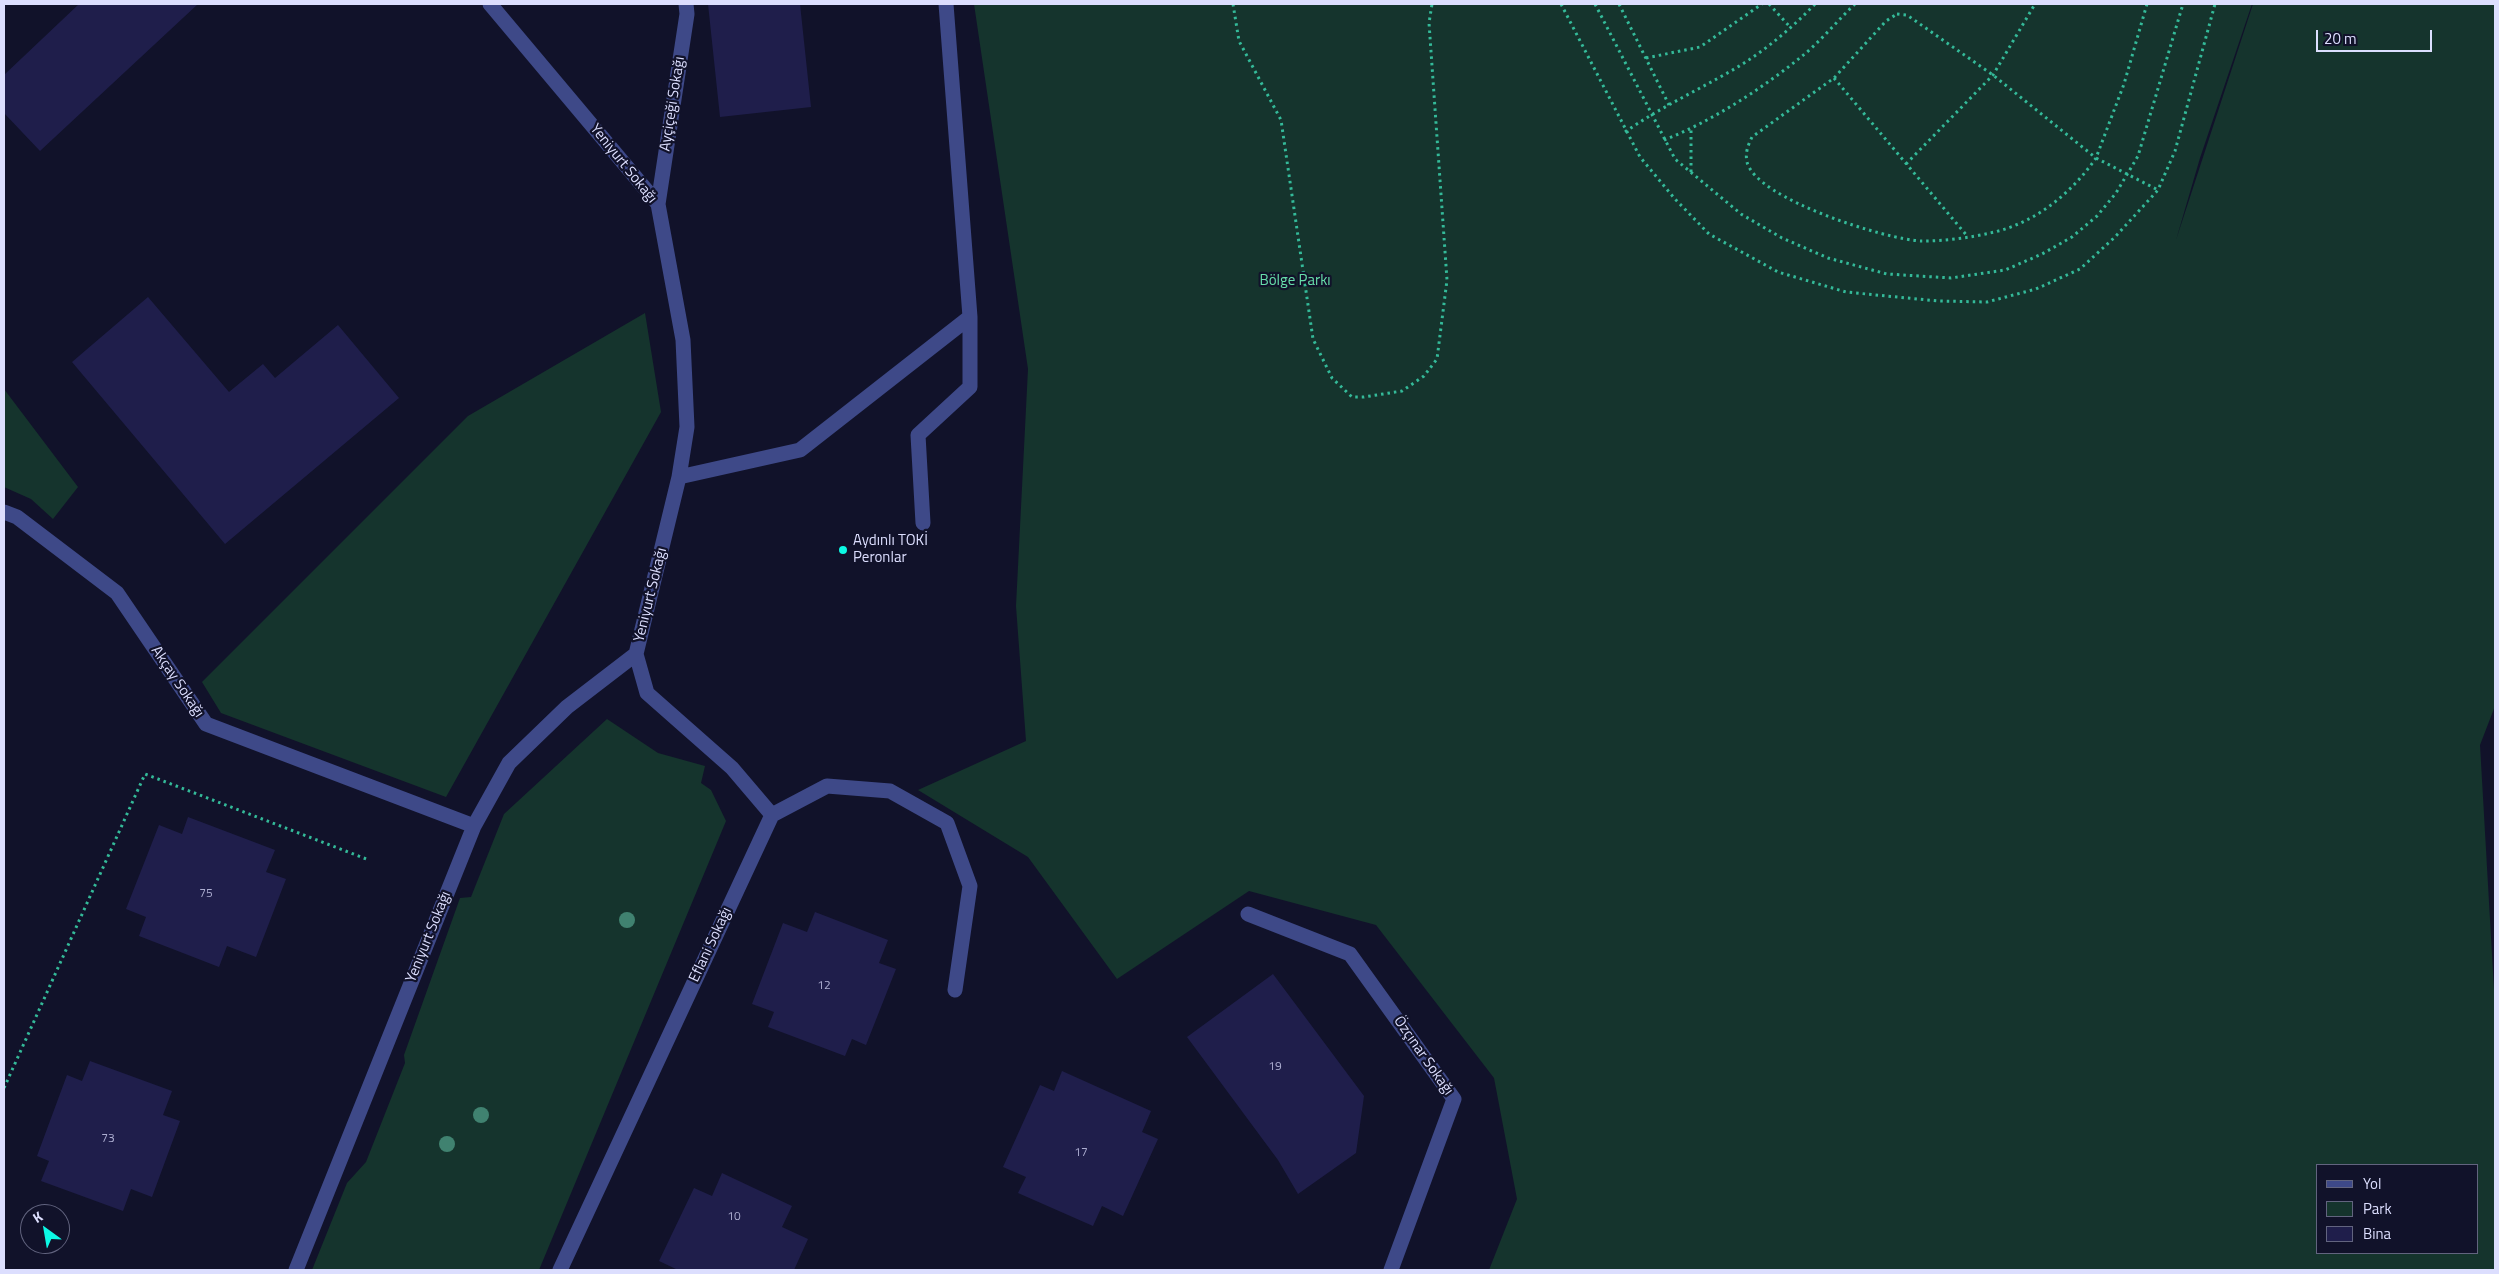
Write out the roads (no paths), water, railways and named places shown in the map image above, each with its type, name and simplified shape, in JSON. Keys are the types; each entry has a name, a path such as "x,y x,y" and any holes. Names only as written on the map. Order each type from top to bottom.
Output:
{"street":[{"name":"Yeniyurt Sokağı","path":"296,1270 474,826 509,763 567,706 636,654 679,477 687,428 683,340 658,204 490,4"},
{"name":"Ayçiçeği Sokağı","path":"658,204 687,14 686,4"},
{"path":"923,523 918,435 970,387 970,317 946,4"},
{"path":"679,477 800,450 970,317"},
{"name":"Akçay Sokağı","path":"4,512 17,517 117,593 206,724 474,826"},
{"path":"636,654 647,693 732,768 772,815 827,786 890,792 947,823 970,886 954,990"},
{"name":"Eflani Sokağı","path":"560,1270 772,815"},
{"name":"Özçınar Sokağı","path":"1248,914 1350,954 1454,1099 1391,1270"}],"place":[{"name":"Aydınlı TOKİ Peronlar","path":"843,550"}],"park label":[{"name":"Bölge Parkı","path":"1295,281"}]}
